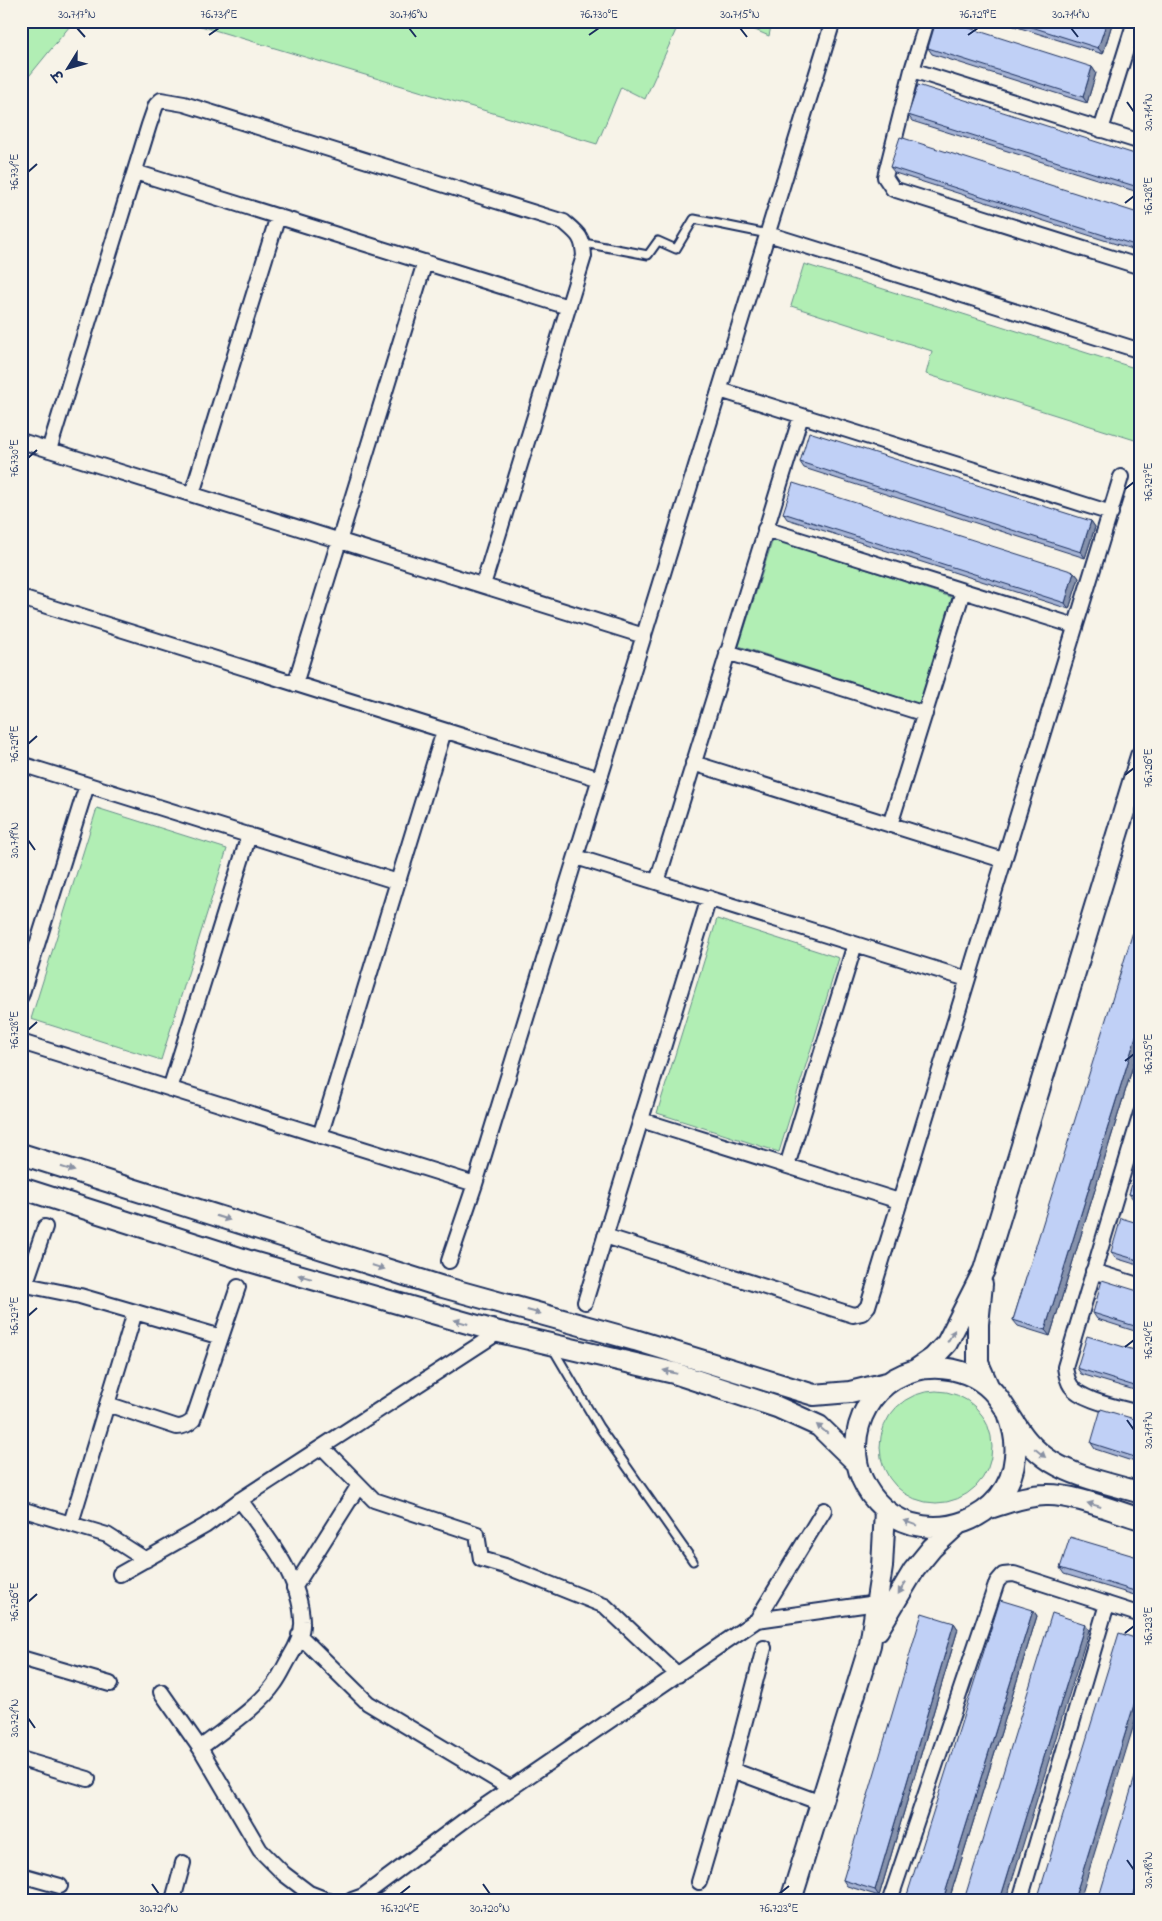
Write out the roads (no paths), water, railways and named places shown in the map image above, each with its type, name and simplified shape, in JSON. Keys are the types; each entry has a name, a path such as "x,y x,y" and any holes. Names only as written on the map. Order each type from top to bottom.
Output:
{"main road":[{"path":"917,1369 933,1358 947,1343 984,1270 1141,756"},
{"path":"21,1154 442,1287 635,1340 814,1394 850,1392 887,1383 917,1369 930,1367 956,1370 968,1374 990,1388"},
{"path":"21,1188 249,1261 499,1332 674,1373 777,1407 819,1426 857,1463"},
{"path":"984,1270 978,1363 990,1388 1001,1401 1009,1416 1026,1440 1050,1461 1062,1468 1141,1493"},
{"path":"887,1383 870,1402 858,1425 856,1437 857,1463 867,1489 885,1510 901,1520 919,1526 938,1528 957,1525 974,1518 989,1508 1022,1498 1047,1494 1141,1519"},
{"path":"989,1508 1007,1486 1015,1458 1014,1430 1009,1416"},
{"path":"791,1900 870,1646 884,1551 885,1510"},
{"path":"870,1646 890,1608 914,1570 932,1548 957,1525"}],"street":[{"path":"448,1262 475,1184 833,21"},
{"path":"927,21 912,70 885,177 893,189 1141,267"},
{"path":"1101,130 1135,21"},
{"path":"912,70 1141,142"},
{"path":"50,450 156,105 162,100 169,100 564,222 576,232 584,243 584,256 483,585"},
{"path":"135,172 568,307"},
{"path":"192,494 278,216"},
{"path":"768,234 1141,351"},
{"path":"295,684 425,262"},
{"path":"720,390 1111,512"},
{"path":"657,882 801,416"},
{"path":"21,441 644,636"},
{"path":"606,1236 853,1314 862,1313 868,1306 1121,477"},
{"path":"765,529 1075,626"},
{"path":"890,825 963,591"},
{"path":"21,598 600,779"},
{"path":"728,652 925,714"},
{"path":"320,1136 444,731"},
{"path":"693,763 1003,860"},
{"path":"21,764 398,882"},
{"path":"21,996 86,785"},
{"path":"170,1089 249,836"},
{"path":"576,857 967,979"},
{"path":"585,1302 709,898"},
{"path":"787,1166 854,944"},
{"path":"21,1042 475,1184"},
{"path":"1141,1113 1137,1139 1093,1271 1065,1367 1066,1377 1071,1387 1080,1395 1141,1414"},
{"path":"641,1120 899,1201"},
{"path":"46,1227 23,1285 80,1296 221,1337"},
{"path":"1093,1271 1141,1286"},
{"path":"107,1404 177,1427 184,1427 189,1424 193,1420 238,1286"},
{"path":"71,1523 135,1312"},
{"path":"120,1574 205,1526 240,1500 499,1332"},
{"path":"322,1447 374,1500 477,1534 481,1559 505,1566 605,1606 678,1675"},
{"path":"294,1588 359,1485"},
{"path":"200,1748 260,1700 275,1684 296,1647 303,1623 300,1604 278,1552 240,1500"},
{"path":"21,1509 107,1535 146,1560"},
{"path":"352,1900 363,1896 510,1788 757,1620 824,1510"},
{"path":"890,1900 997,1582 1003,1575 1014,1574 1141,1615"},
{"path":"757,1620 877,1603"},
{"path":"1020,1900 1107,1604"},
{"path":"299,1635 368,1703 510,1788"},
{"path":"699,1882 732,1770 764,1648"},
{"path":"21,1658 110,1684"},
{"path":"161,1692 200,1748 260,1850 284,1874 309,1893 327,1900"},
{"path":"21,1759 88,1779"},
{"path":"732,1770 821,1803"},
{"path":"173,1900 183,1863"},
{"path":"21,1875 60,1886"}],"lane":[{"path":"584,243 648,255 658,241 676,249 694,219 768,234"},
{"path":"550,1344 599,1427 693,1561"}]}
